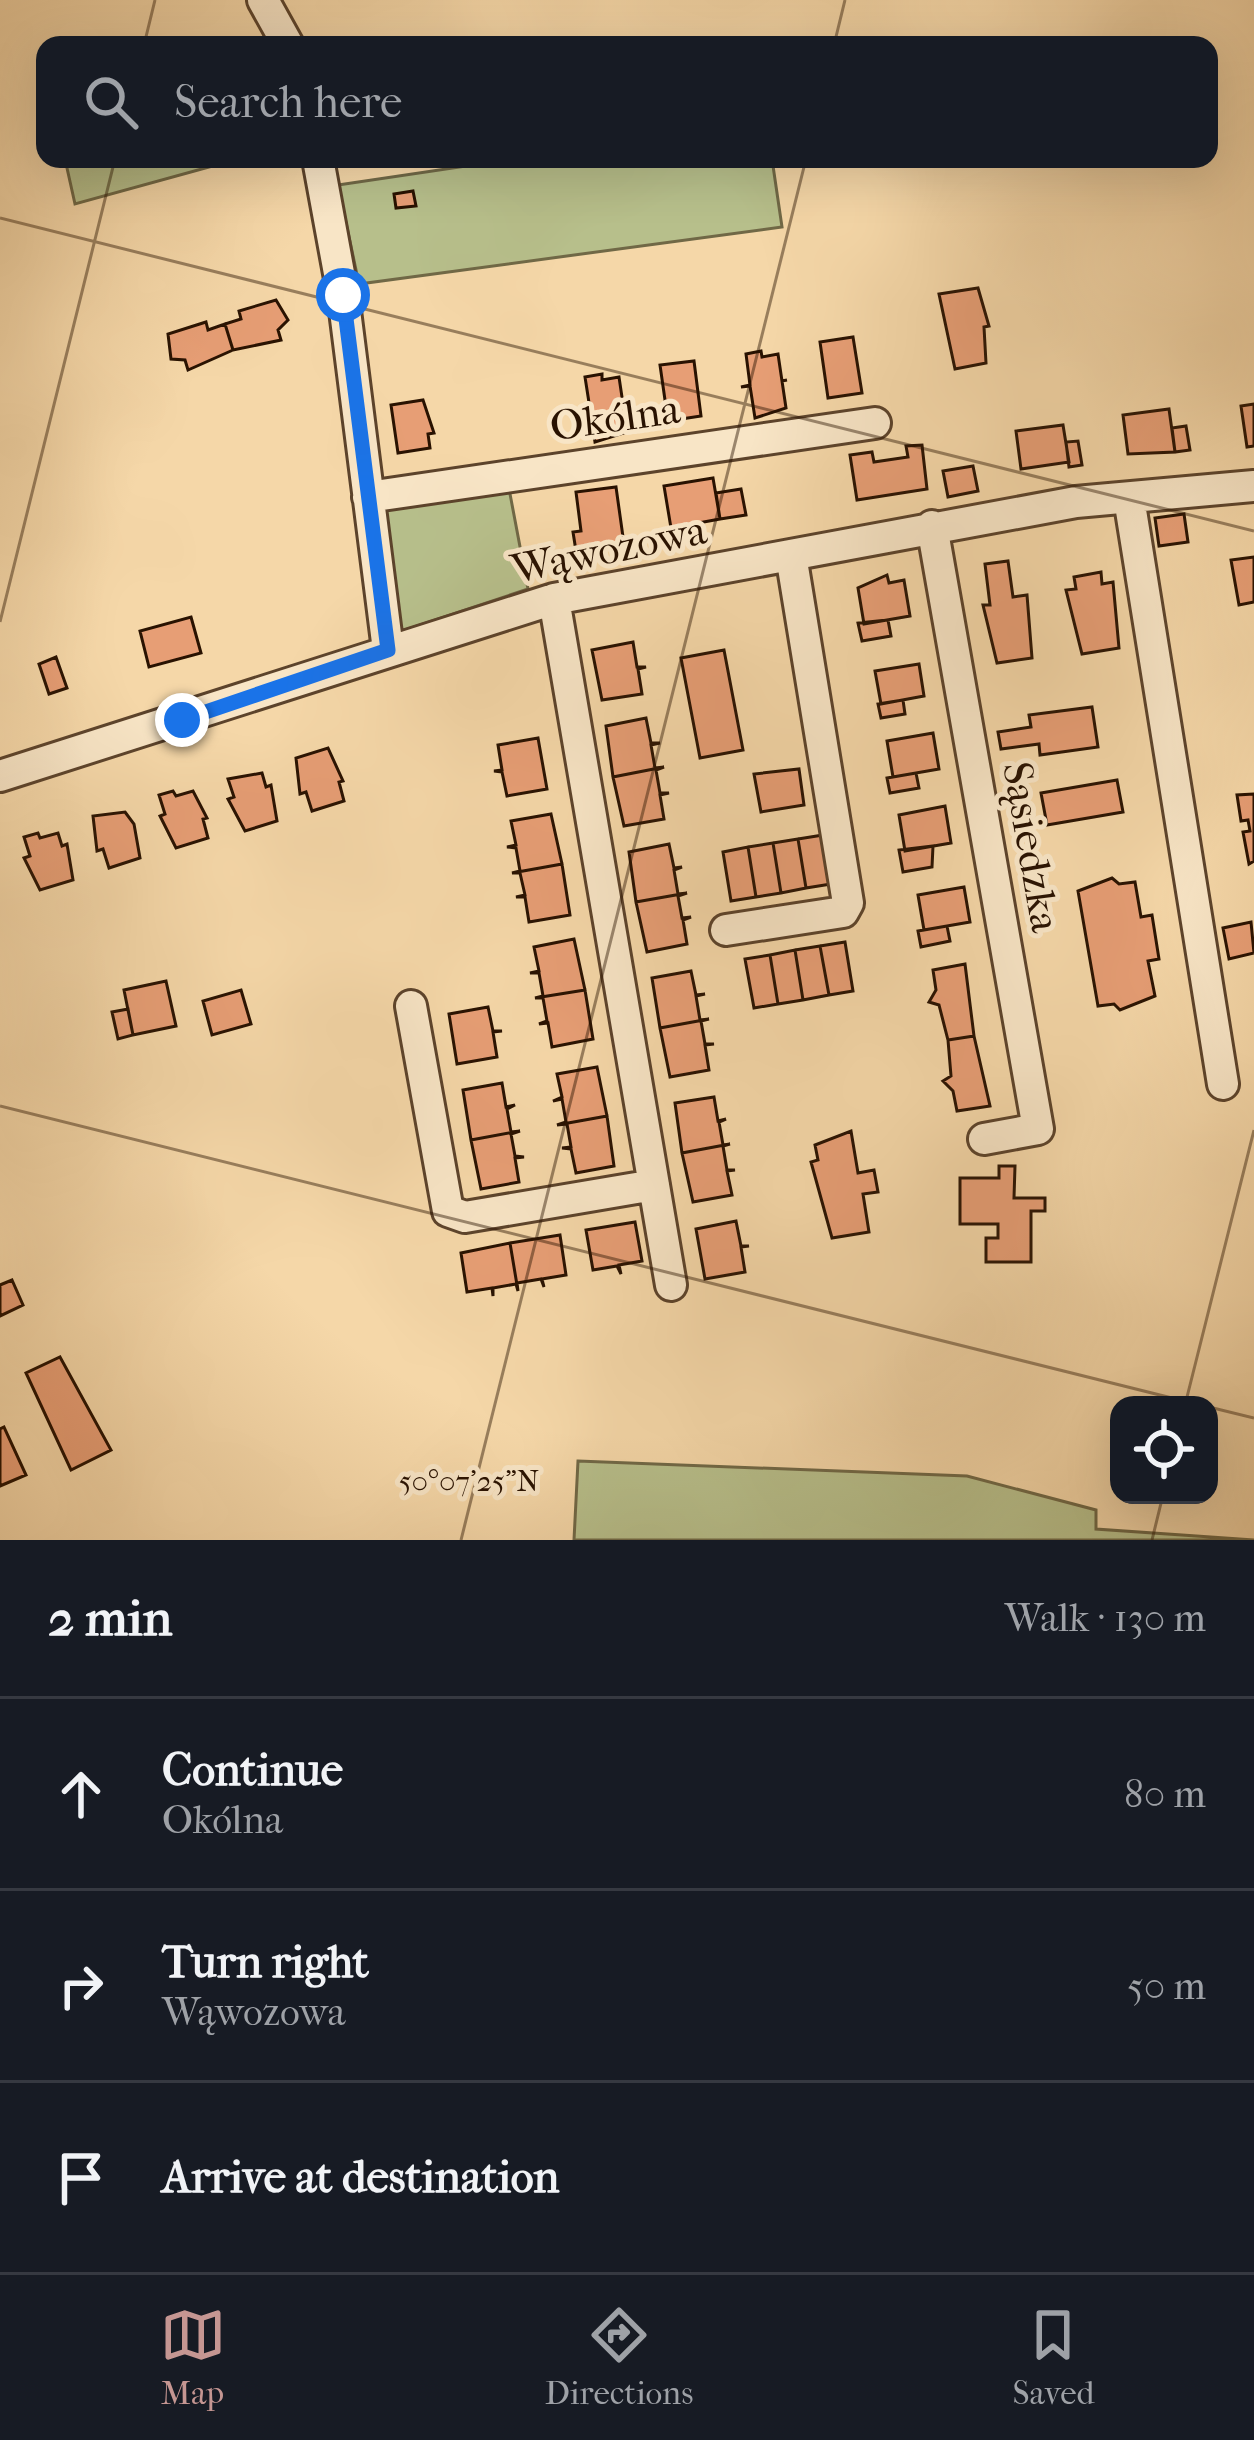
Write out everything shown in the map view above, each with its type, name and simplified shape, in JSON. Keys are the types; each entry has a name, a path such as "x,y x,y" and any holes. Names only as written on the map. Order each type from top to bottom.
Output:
{"street":[{"path":"263,0 283,36"},
{"path":"319,168 343,295 388,650"},
{"name":"Okólna","path":"368,497 875,423"},
{"name":"Wąwozowa","path":"0,776 554,599 932,526 1254,486"},
{"path":"1129,498 1223,1084"},
{"name":"Sąsiedzka","path":"932,526 1039,1129 984,1139"},
{"path":"726,930 843,912 848,903 791,555"},
{"path":"554,599 670,1285"},
{"path":"411,1006 448,1210 465,1217 654,1185"}],"green space":[{"path":"67,168 205,168 75,204"},
{"path":"452,168 773,168 782,227 359,284 338,185"},
{"path":"507,478 528,589 396,633 381,494"},
{"path":"578,1461 967,1476 1096,1510 1096,1529 1254,1540 574,1540"}],"building":[{"path":"413,191 416,206 396,208 394,194"},
{"path":"978,288 989,326 984,327 986,363 955,369 939,294"},
{"path":"276,300 288,320 278,330 281,340 233,350 225,324 241,319 239,311"},
{"path":"206,322 208,330 225,324 233,350 188,370 185,360 171,359 168,334"},
{"path":"853,337 862,393 828,398 820,342"},
{"path":"761,351 762,357 778,354 786,408 755,418 750,386 741,387 750,385 746,354"},
{"path":"694,361 701,416 668,421 660,365"},
{"path":"602,374 602,380 619,377 623,404 627,403 627,432 595,442 590,410 581,410 590,409 585,377"},
{"path":"423,400 434,433 428,434 430,448 398,453 391,405"},
{"path":"1254,404 1254,446 1247,447 1241,406"},
{"path":"1169,409 1175,452 1128,454 1123,415"},
{"path":"1063,425 1069,462 1021,469 1016,431"},
{"path":"1186,426 1190,450 1175,452 1172,428"},
{"path":"1078,441 1082,465 1069,467 1066,442"},
{"path":"922,445 927,489 857,500 850,455 872,452 874,462 908,457 906,446"},
{"path":"973,466 978,491 948,497 943,471"},
{"path":"713,478 720,519 671,528 664,486"},
{"path":"616,487 624,544 576,551 573,532 581,531 576,492"},
{"path":"741,489 746,515 720,519 716,493"},
{"path":"1184,514 1188,542 1159,546 1155,518"},
{"path":"1254,557 1254,602 1239,605 1231,560"},
{"path":"1008,561 1013,597 1027,595 1032,658 997,663 983,605 990,605 985,564"},
{"path":"1101,572 1102,584 1113,582 1119,648 1082,654 1066,590 1076,589 1074,577"},
{"path":"887,575 889,583 904,580 910,616 864,624 858,588"},
{"path":"191,617 201,653 149,667 140,631"},
{"path":"888,620 891,636 862,641 858,623"},
{"path":"633,642 637,667 646,667 638,669 642,694 602,700 592,650"},
{"path":"724,650 743,750 700,758 681,658"},
{"path":"56,657 67,688 49,694 39,664"},
{"path":"919,664 924,696 881,704 875,671"},
{"path":"903,700 905,714 881,718 878,704"},
{"path":"1092,707 1098,747 1040,755 1039,744 1001,749 998,732 1031,727 1029,715"},
{"path":"646,718 651,743 660,743 651,745 655,768 664,767 613,777 606,726"},
{"path":"933,733 939,769 893,777 887,741"},
{"path":"538,738 547,789 507,796 502,772 494,771 502,770 498,745"},
{"path":"328,748 343,781 339,782 344,801 312,811 306,792 300,794 296,758"},
{"path":"664,767 656,770 660,793 669,793 660,795 664,819 624,826 613,777"},
{"path":"799,769 804,805 761,812 754,774"},
{"path":"262,773 266,787 271,785 277,821 245,831 228,799 234,797 228,779"},
{"path":"916,773 919,788 890,793 887,778"},
{"path":"1117,780 1123,812 1047,825 1041,793"},
{"path":"173,791 176,796 193,791 207,818 203,819 208,838 176,848 160,816 165,814 159,795"},
{"path":"1254,794 1254,861 1249,864 1243,832 1250,831 1248,820 1241,821 1237,795"},
{"path":"945,806 951,843 905,851 899,815"},
{"path":"125,812 134,824 140,858 109,868 103,849 97,851 93,816"},
{"path":"551,814 562,864 512,873 520,871 516,848 507,847 516,845 511,821"},
{"path":"38,833 40,838 58,833 62,846 67,844 73,880 40,890 24,858 30,856 24,837"},
{"path":"823,835 831,884 806,888 798,839"},
{"path":"798,839 806,888 781,893 773,843"},
{"path":"773,843 781,893 756,897 748,847"},
{"path":"669,844 674,868 682,867 674,870 678,894 687,893 636,902 629,852"},
{"path":"933,846 932,867 903,872 899,850"},
{"path":"748,847 756,897 731,901 723,852"},
{"path":"562,864 570,915 529,922 525,897 516,897 525,895 520,873 512,873"},
{"path":"1112,878 1119,884 1135,882 1141,917 1152,915 1159,959 1148,961 1155,996 1120,1010 1114,1004 1098,1006 1078,891"},
{"path":"964,887 970,922 924,930 918,895"},
{"path":"687,893 678,896 682,918 691,917 683,920 687,944 647,952 636,902"},
{"path":"1251,922 1254,953 1229,959 1223,928"},
{"path":"947,926 950,941 921,947 918,931"},
{"path":"574,939 585,990 535,998 543,996 539,973 530,973 539,971 534,947"},
{"path":"845,942 853,991 829,995 820,946"},
{"path":"820,946 829,995 803,1000 795,950"},
{"path":"795,950 803,1000 778,1004 770,955"},
{"path":"770,955 778,1004 754,1008 745,959"},
{"path":"965,964 974,1036 948,1040 939,1005 929,1002 936,990 933,970"},
{"path":"691,971 696,995 705,994 696,996 700,1020 709,1019 660,1028 652,978"},
{"path":"166,981 176,1026 133,1035 124,990"},
{"path":"241,990 251,1024 212,1035 203,1001"},
{"path":"585,990 593,1039 552,1047 548,1023 539,1024 547,1021 543,998 535,998"},
{"path":"488,1007 493,1031 502,1031 493,1032 497,1057 457,1064 449,1014"},
{"path":"128,1009 133,1035 118,1039 112,1012"},
{"path":"709,1019 701,1021 705,1044 714,1044 705,1045 709,1070 670,1077 660,1028"},
{"path":"974,1036 990,1106 957,1111 953,1091 943,1081 951,1076 948,1040"},
{"path":"597,1067 607,1116 557,1125 566,1122 562,1099 553,1101 562,1097 557,1074"},
{"path":"502,1083 506,1107 515,1105 507,1109 511,1132 520,1131 471,1140 463,1090"},
{"path":"714,1097 718,1121 726,1119 719,1122 723,1145 730,1144 682,1153 675,1103"},
{"path":"607,1116 614,1166 576,1173 571,1149 562,1148 571,1147 567,1124 557,1125"},
{"path":"520,1131 511,1134 515,1156 524,1157 515,1158 519,1182 481,1189 471,1140"},
{"path":"851,1131 858,1173 874,1170 878,1192 863,1194 869,1232 832,1238 811,1162 818,1160 815,1145"},
{"path":"730,1144 723,1146 727,1170 735,1170 727,1171 732,1195 693,1202 682,1153"},
{"path":"999,1166 1015,1166 1014,1198 1045,1198 1045,1211 1031,1211 1031,1262 986,1262 986,1238 998,1238 998,1224 960,1224 960,1178 999,1178"},
{"path":"736,1221 741,1246 749,1246 741,1247 745,1272 705,1279 696,1229"},
{"path":"635,1222 642,1261 619,1265 621,1274 617,1266 593,1270 586,1230"},
{"path":"560,1235 566,1275 542,1279 544,1287 541,1279 517,1283 518,1291 510,1243"},
{"path":"510,1243 518,1291 516,1284 493,1288 493,1296 492,1288 467,1292 461,1253"},
{"path":"12,1280 23,1305 0,1316 0,1285"},
{"path":"60,1357 111,1450 71,1470 26,1373"},
{"path":"4,1427 26,1475 0,1486 0,1429"}],"route":[{"path":"182,720 388,650 343,295"}]}
